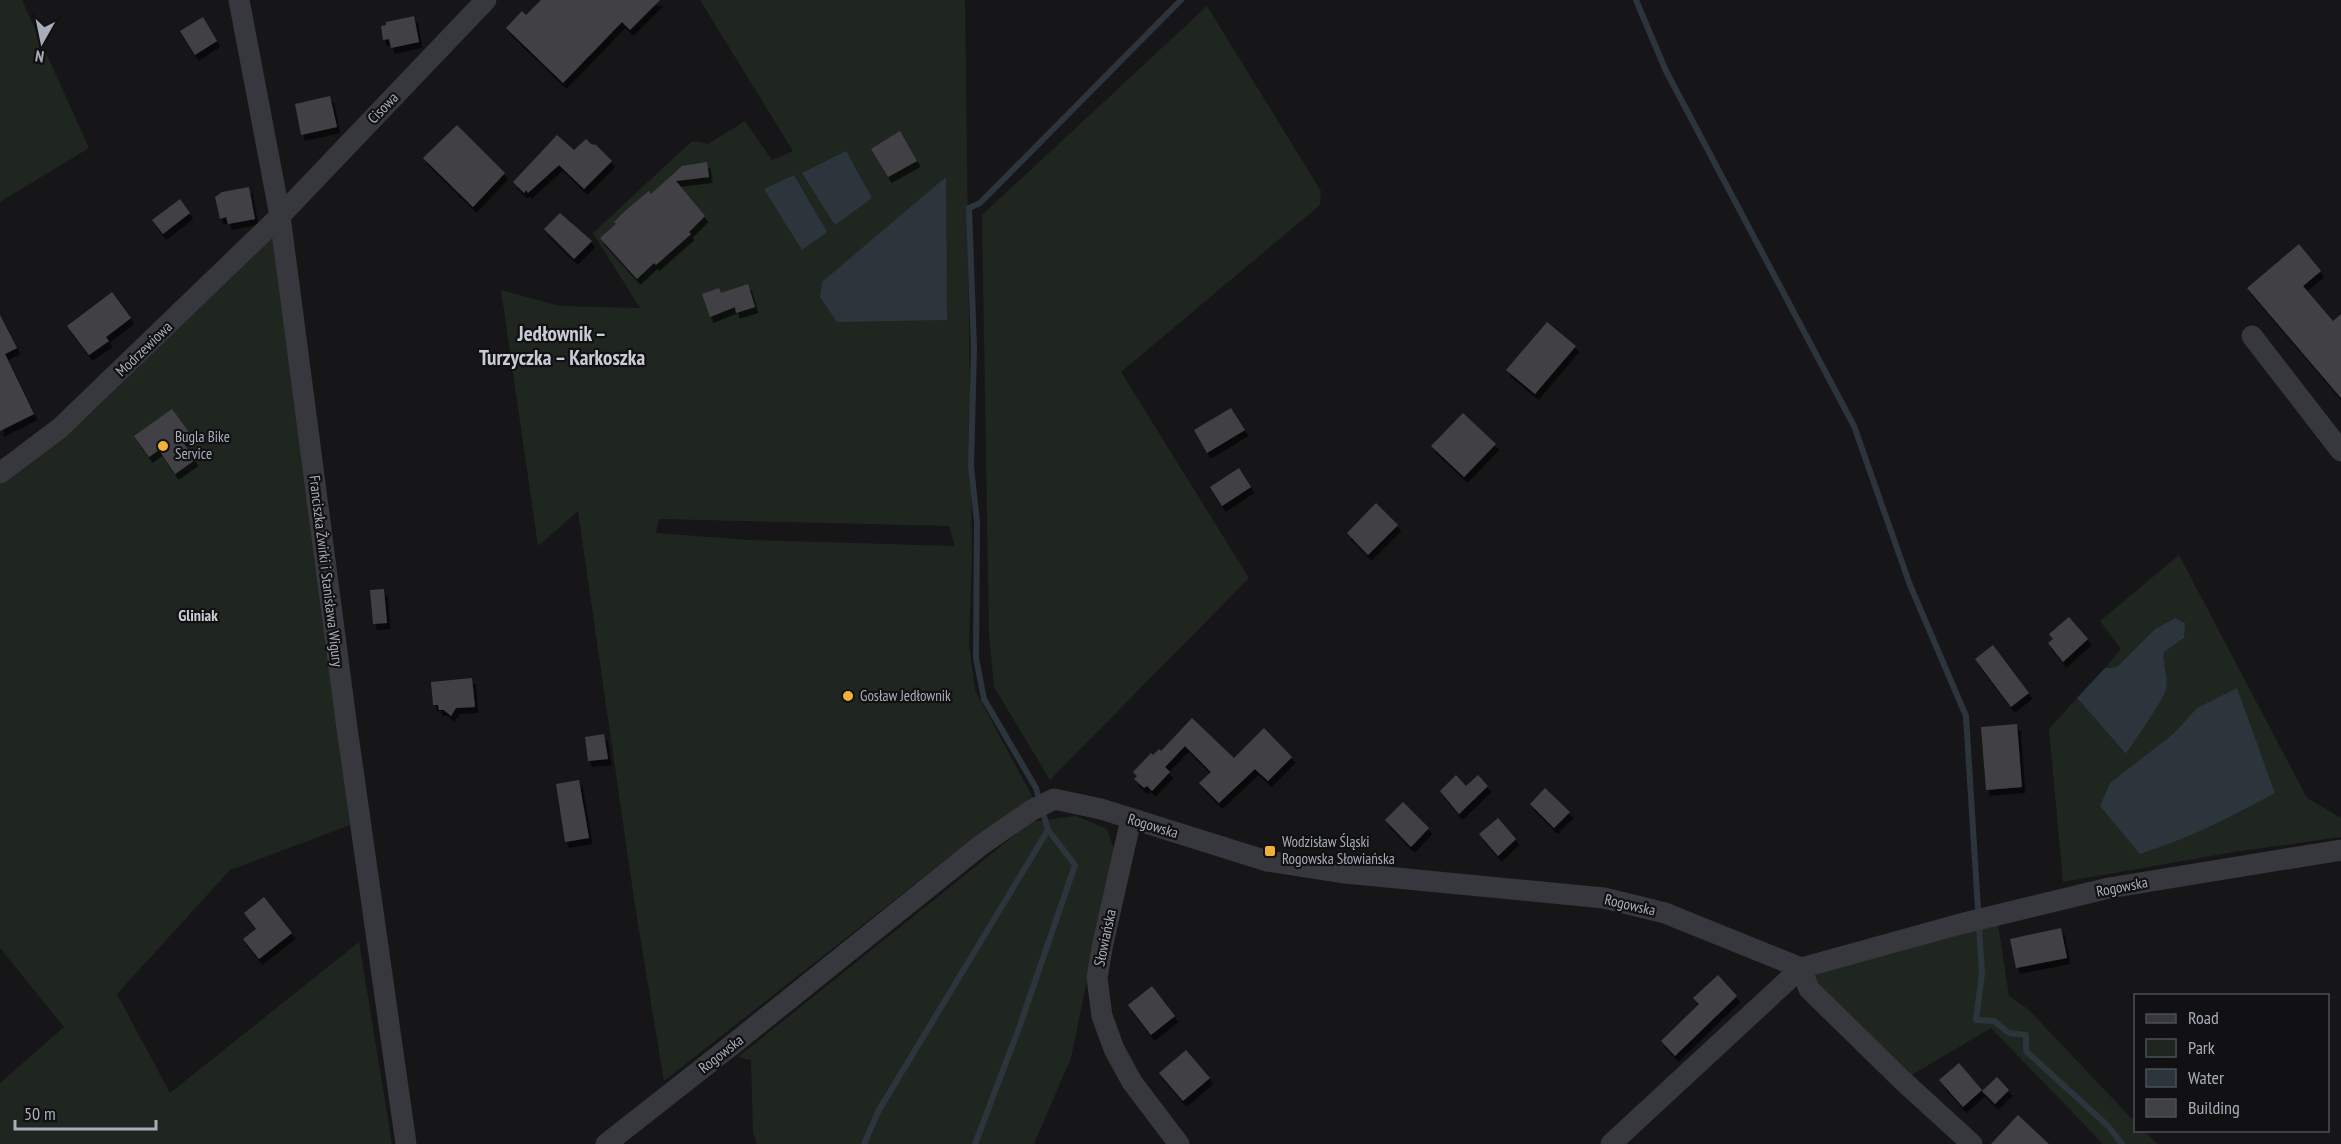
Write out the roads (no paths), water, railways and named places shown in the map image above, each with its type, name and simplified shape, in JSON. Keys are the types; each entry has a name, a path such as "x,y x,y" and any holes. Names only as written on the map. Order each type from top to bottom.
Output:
{"street":[{"name":"Franciszka Żwirki i Stanisława Wigury","path":"239,0 280,216 346,728 406,1144"},
{"name":"Cisowa","path":"280,216 486,0"},
{"name":"Modrzewiowa","path":"0,473 60,428 280,216"},
{"path":"2252,336 2341,451"},
{"name":"Rogowska","path":"606,1144 981,845 1032,810 1054,799 1101,809 1267,861 1345,873 1604,898 1665,913 1802,968"},
{"name":"Słowiańska","path":"1131,819 1097,978 1102,1016 1114,1049 1132,1082 1179,1144"},
{"name":"Rogowska","path":"1611,1144 1802,968 1960,924 2109,888 2341,850"},
{"path":"1802,968 1809,989 1972,1144"}],"water":[{"path":"846,151 872,198 835,225 802,173"},
{"path":"794,175 827,232 802,250 764,189"},
{"path":"946,177 947,320 837,322 820,297 822,282"},
{"path":"2175,618 2185,623 2184,638 2164,652 2166,689 2155,711 2126,754 2077,698 2105,668 2117,667 2155,629"},
{"path":"2237,688 2275,793 2209,827 2140,854 2100,806 2110,783 2173,734 2197,708"}],"waterway":[{"path":"864,1144 879,1110 1048,830 1036,788 984,699 976,658 977,522 971,466 974,349 969,208 980,203 1181,0"},
{"path":"1636,0 1666,71 1854,426 1910,585 1966,716 1982,974 1976,1020 1994,1021 2009,1033 2026,1035 2026,1051 2108,1126 2122,1144"},
{"path":"975,1144 1019,1028 1075,865 1048,830"}],"place":[{"name":"Bugla Bike Service","path":"163,446"},
{"name":"Gosław Jedłownik","path":"848,696"},
{"name":"Wodzisław Śląski Rogowska Słowiańska","path":"1270,851"}],"district":[{"name":"Jedłownik – Turzyczka – Karkoszka","path":"562,346"},
{"name":"Gliniak","path":"198,615"}]}
